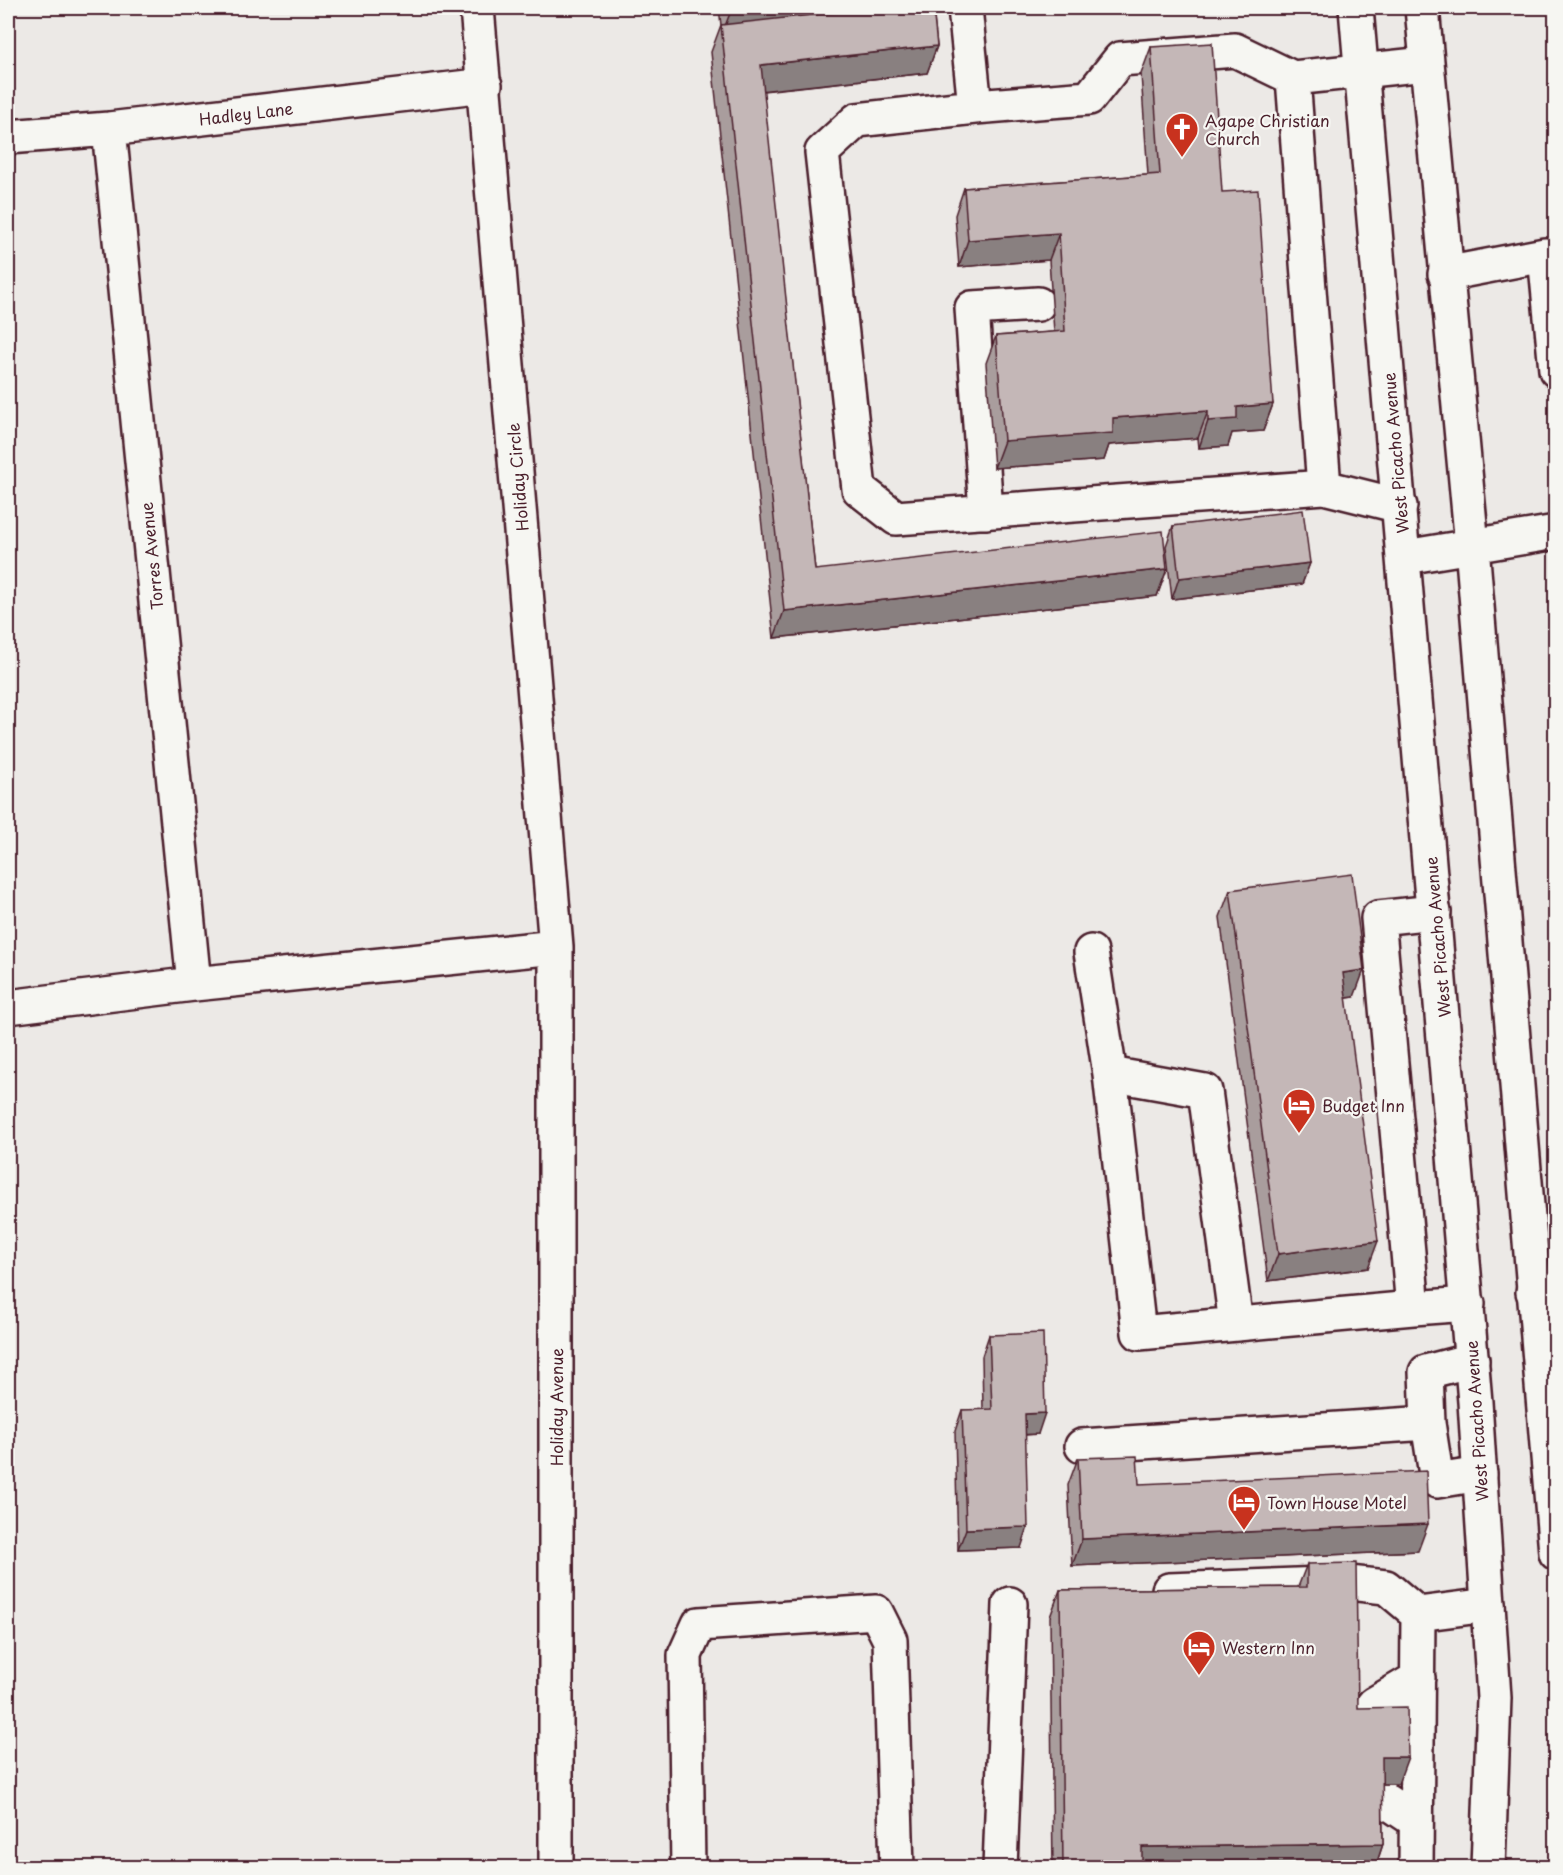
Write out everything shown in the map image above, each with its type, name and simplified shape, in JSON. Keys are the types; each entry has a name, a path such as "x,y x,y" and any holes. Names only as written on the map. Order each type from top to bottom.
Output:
{"street":[{"name":"Holiday Circle","path":"477,8 556,947"},
{"path":"965,8 975,107"},
{"name":"West Picacho Avenue","path":"1356,8 1405,557 1472,1360 1494,1698 1488,1868"},
{"path":"1422,8 1445,274 1544,1291 1556,1553"},
{"path":"1400,506 1324,487 897,518 859,489 822,152 857,120 975,107 1089,98 1120,59 1235,50 1293,78 1426,64"},
{"path":"1293,78 1324,487"},
{"name":"Hadley Lane","path":"8,137 109,129 485,85"},
{"name":"Torres Avenue","path":"109,129 194,984"},
{"path":"1445,274 1545,255 1554,329 1556,370"},
{"path":"986,512 972,308 1038,303"},
{"path":"1405,557 1556,532"},
{"path":"1413,1308 1378,918 1434,912"},
{"path":"8,1007 194,984 556,947"},
{"name":"Holiday Avenue","path":"556,947 556,1868"},
{"path":"1091,952 1110,1074 1140,1333 1468,1304"},
{"path":"1110,1074 1204,1091 1236,1324"},
{"path":"1472,1360 1426,1372 1428,1423 1437,1481 1480,1474"},
{"path":"1082,1446 1428,1423"},
{"path":"1158,1590 1349,1583 1386,1587 1418,1614 1488,1605"},
{"path":"1000,1868 1010,1604"},
{"path":"688,1868 685,1655 699,1624 876,1612 890,1640 897,1868"},
{"path":"1416,1868 1418,1614"},
{"path":"1375,1735 1374,1704 1418,1678"},
{"path":"1377,1784 1377,1795 1416,1821"}],"building":[{"path":"876,8 933,8 937,46 761,65 815,570 1163,531 1167,569 784,611 721,25"},
{"path":"1212,43 1222,192 1258,190 1273,404 1237,407 1237,419 1208,421 1208,411 1113,418 1113,433 1004,441 996,336 1065,331 1059,233 968,240 964,188 1160,174 1151,47"},
{"path":"1303,510 1310,563 1179,578 1173,526"},
{"name":"Budget Inn","path":"1352,874 1364,970 1343,973 1378,1241 1278,1254 1230,890"},
{"path":"1043,1333 1045,1413 1025,1414 1028,1527 966,1529 962,1410 992,1409 989,1335"},
{"path":"1137,1456 1139,1484 1426,1471 1428,1524 1082,1539 1078,1458"},
{"name":"Western Inn","path":"1356,1563 1358,1708 1407,1707 1408,1757 1382,1757 1383,1844 1142,1847 1142,1868 1063,1868 1060,1590 1307,1587 1307,1564"}],"place":[{"name":"Agape Christian Church","path":"1182,158"},
{"name":"Budget Inn","path":"1299,1134"},
{"name":"Town House Motel","path":"1244,1531"},
{"name":"Western Inn","path":"1199,1676"}]}
